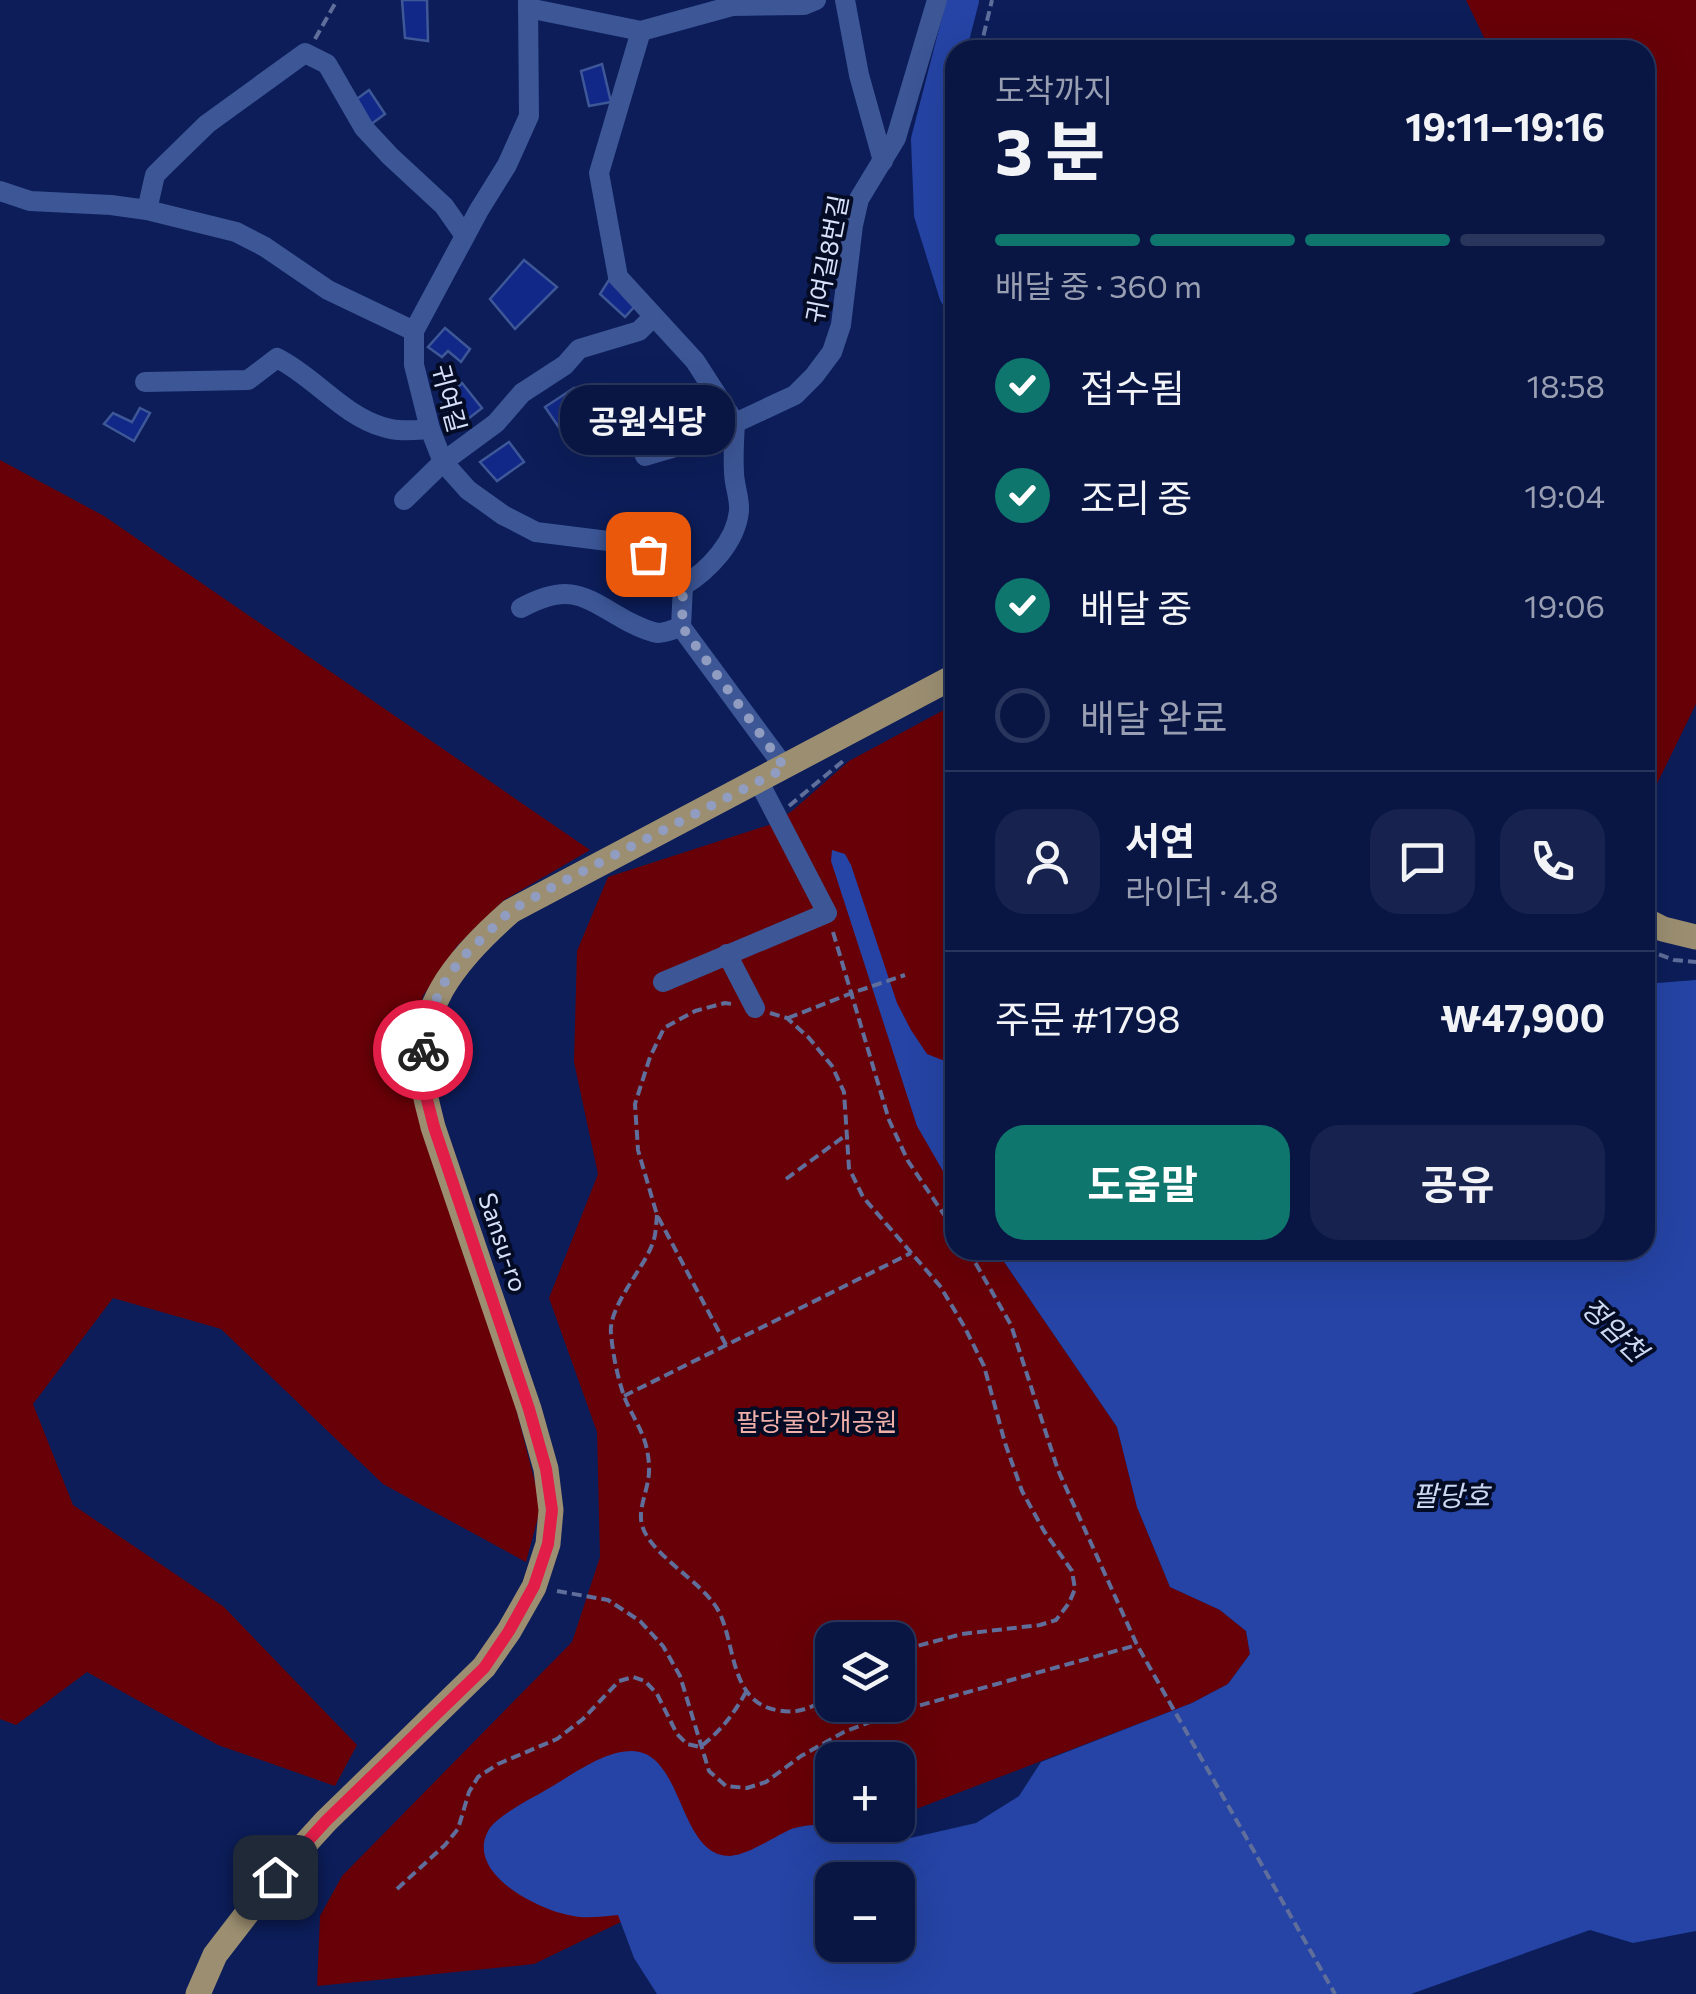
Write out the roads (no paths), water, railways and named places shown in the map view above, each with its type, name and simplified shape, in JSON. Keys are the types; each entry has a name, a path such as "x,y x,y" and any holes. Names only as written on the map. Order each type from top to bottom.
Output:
{"main road":[{"name":"Sansu-ro","path":"198,1994 215,1955 275,1877 326,1821 484,1668 534,1586 548,1544 552,1510 546,1469 424,1088 422,1054 429,1017 442,986 461,959 510,911 945,681"},
{"path":"1655,924 1696,937"}],"street":[{"path":"0,191 30,201 146,210 236,232 328,290 414,331 507,165 528,116 528,4 641,30 732,6 804,5 816,0"},
{"path":"845,0 859,75 883,160"},
{"name":"귀여길8번길","path":"644,456 693,442 795,395 832,352 840,325 859,199 896,138 937,0"},
{"path":"641,30 600,172 618,277 695,362 735,423 734,474 740,508 736,526 701,575 683,586 682,627 785,768"},
{"path":"146,210 155,175 164,166 207,124 305,52 327,64 364,128 444,206 465,236"},
{"path":"404,500 443,462 496,422 522,393 565,365 579,349 640,332 653,317"},
{"name":"귀여길","path":"414,331 414,365 430,429 443,462 468,490 503,516 536,532 616,542 648,554 670,570 683,586"},
{"path":"146,382 248,380 278,358 359,417 384,428 430,429"},
{"path":"521,608 543,596 565,592 658,633 682,627"},
{"path":"663,982 827,913 759,782"},
{"path":"726,954 755,1008"}],"water":[{"path":"832,850 845,854 897,1003 927,1054 945,1061 945,1175 917,1126 831,861"},
{"name":"팔당호","path":"1696,980 1696,1931 1633,1943 1590,1930 1411,1994 657,1994 634,1958 618,1915 578,1917 543,1907 510,1888 487,1862 484,1847 488,1831 500,1818 592,1763 632,1751 649,1756 662,1768 700,1840 713,1852 730,1856 805,1826 815,1825 815,1842 884,1844 915,1842 915,1837 976,1823 1019,1796 1041,1762 1192,1703 1228,1684 1250,1654 1246,1631 1220,1610 1170,1587 1137,1507 1117,1427 1003,1260 1655,1260 1655,982"}],"waterway":[{"name":"정암천","path":"953,40 963,0"},
{"name":"정암천","path":"945,70 927,140 930,214 945,262"}],"place":[{"name":"공원식당","path":"648,554"}],"park label":[{"name":"팔당물안개공원","path":"817,1421"}]}
